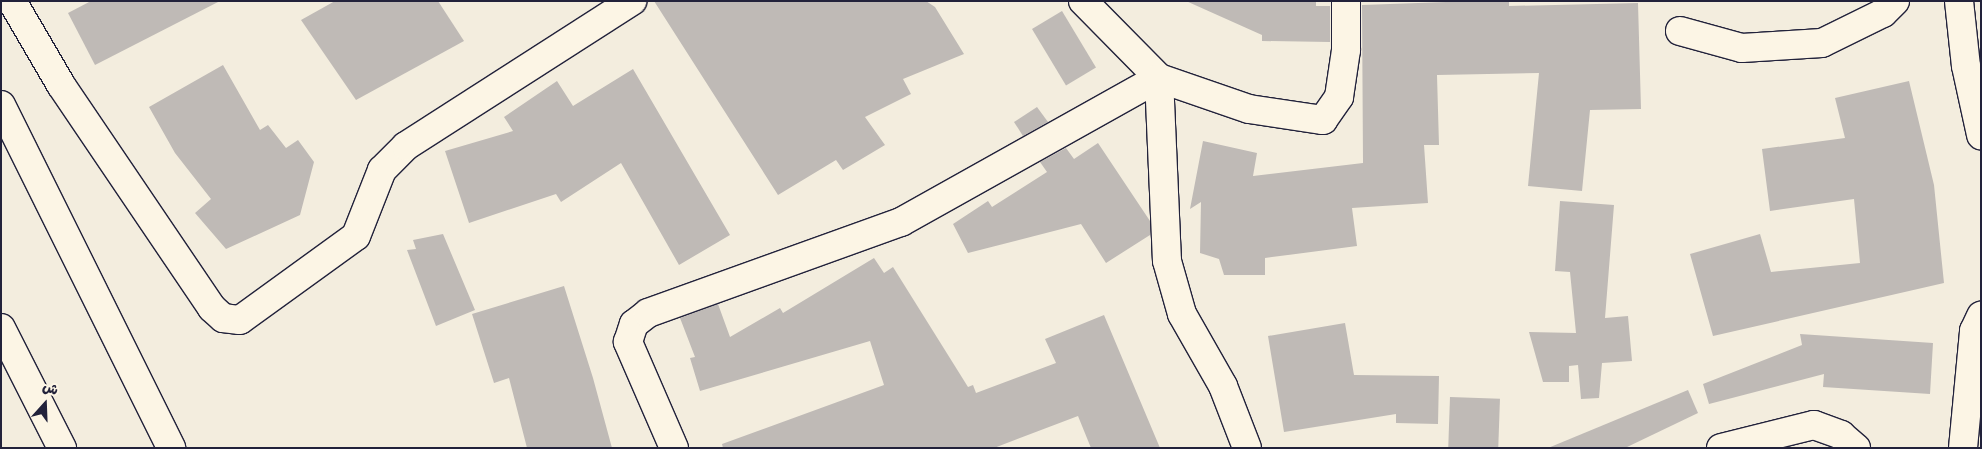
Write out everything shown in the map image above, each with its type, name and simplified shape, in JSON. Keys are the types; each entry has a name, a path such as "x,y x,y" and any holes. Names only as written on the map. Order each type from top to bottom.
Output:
{"street":[{"path":"12,1 61,85 212,308 223,318 240,320 356,236 382,170 406,146 632,1"},
{"path":"1083,1 1159,78 1249,109 1323,120 1339,97 1346,50 1346,1"},
{"path":"1680,30 1742,48 1822,43 1883,13 1895,1"},
{"path":"1959,1 1966,66 1981,135"},
{"path":"674,448 628,342 634,324 648,313 901,222 1159,78"},
{"path":"1159,78 1167,261 1182,314 1223,386 1247,448"},
{"path":"1,105 171,448"},
{"path":"1963,448 1974,331 1981,316"},
{"path":"1,328 62,448"},
{"path":"1721,448 1814,425 1841,435 1856,448"}],"building":[{"path":"91,1 220,1 95,65 68,13"},
{"path":"335,1 438,1 464,41 356,100 301,20"},
{"path":"654,1 926,1 935,7 964,54 903,79 911,94 865,117 885,145 843,170 836,160 778,195"},
{"path":"1186,1 1316,1 1316,6 1330,6 1330,42 1262,41 1262,35"},
{"path":"1509,1 1509,6 1638,3 1641,109 1590,110 1582,191 1528,186 1539,73 1437,75 1439,145 1424,145 1428,203 1352,208 1357,246 1265,258 1265,275 1224,275 1219,259 1200,253 1201,202 1190,209 1203,141 1257,153 1253,176 1363,163 1362,5"},
{"path":"1062,11 1096,68 1066,86 1032,29"},
{"path":"223,65 260,130 268,125 286,148 298,140 314,162 300,215 226,249 195,213 211,199 175,153 149,107"},
{"path":"633,69 730,235 679,265 621,163 561,202 556,194 469,223 445,151 513,131 504,117 557,81 573,106"},
{"path":"1909,81 1934,185 1944,283 1713,336 1690,254 1760,234 1771,272 1860,263 1854,199 1770,211 1762,149 1845,138 1835,98"},
{"path":"1037,107 1048,122 1023,136 1014,122"},
{"path":"1098,143 1150,221 1150,235 1106,263 1081,224 968,253 953,224 988,201 992,207 1047,172 1040,162 1066,148 1074,159"},
{"path":"1560,201 1614,205 1605,318 1628,316 1632,361 1602,363 1599,398 1581,399 1578,365 1569,366 1569,382 1543,382 1529,332 1576,333 1570,272 1555,271"},
{"path":"443,234 475,310 436,326 407,250 416,249 413,240"},
{"path":"874,258 884,273 893,267 968,387 973,385 976,393 1056,363 1045,339 1104,315 1160,448 1091,448 1078,416 994,448 723,448 722,444 884,385 870,341 700,391 690,358 695,357 680,318 718,304 730,337 780,308 783,313"},
{"path":"564,286 593,378 612,448 527,448 509,378 494,383 472,314"},
{"path":"1345,323 1354,375 1439,376 1438,424 1396,423 1396,414 1284,432 1268,336"},
{"path":"1800,334 1933,343 1930,394 1823,387 1824,374 1709,404 1703,384 1802,345"},
{"path":"1688,390 1698,413 1625,448 1548,448"},
{"path":"1450,397 1500,399 1498,448 1448,448"}]}
